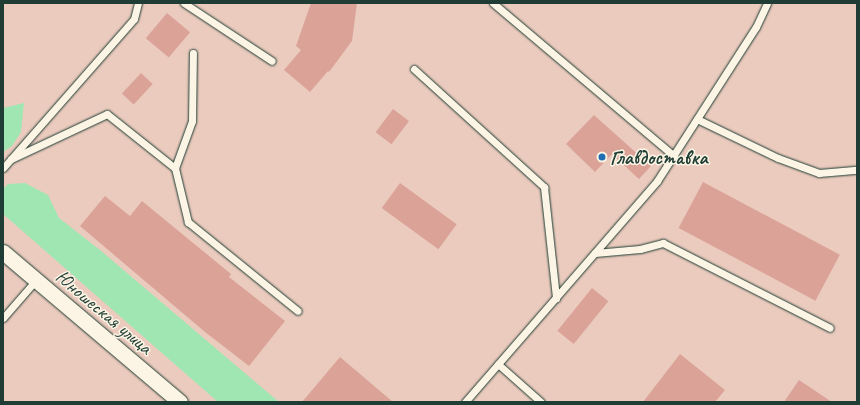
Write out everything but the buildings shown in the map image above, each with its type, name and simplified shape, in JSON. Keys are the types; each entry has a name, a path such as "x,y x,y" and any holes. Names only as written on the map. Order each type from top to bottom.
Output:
{"street":[{"name":"Юношеская улица","path":"3,252 180,402"}],"lane":[{"path":"3,168 134,19 138,3"},
{"path":"184,3 272,61"},
{"path":"493,3 674,156"},
{"path":"465,402 657,181 756,27 767,3"},
{"path":"193,52 192,121 175,168 188,222 298,311"},
{"path":"414,69 544,187 556,298"},
{"path":"11,159 107,114 175,168"},
{"path":"697,119 778,158 819,173 857,170"},
{"path":"595,253 640,250 663,243 830,328"},
{"path":"3,318 36,280"},
{"path":"498,364 541,402"}],"shaded area":[{"path":"3,3 857,3 857,402 3,402"}],"green space":[{"path":"24,103 21,132 12,146 3,152 3,108"},
{"path":"25,183 48,195 59,218 100,250 279,402 218,402 3,214 3,189 8,184"}],"place":[{"name":"Главдоставка","path":"602,157"}]}
